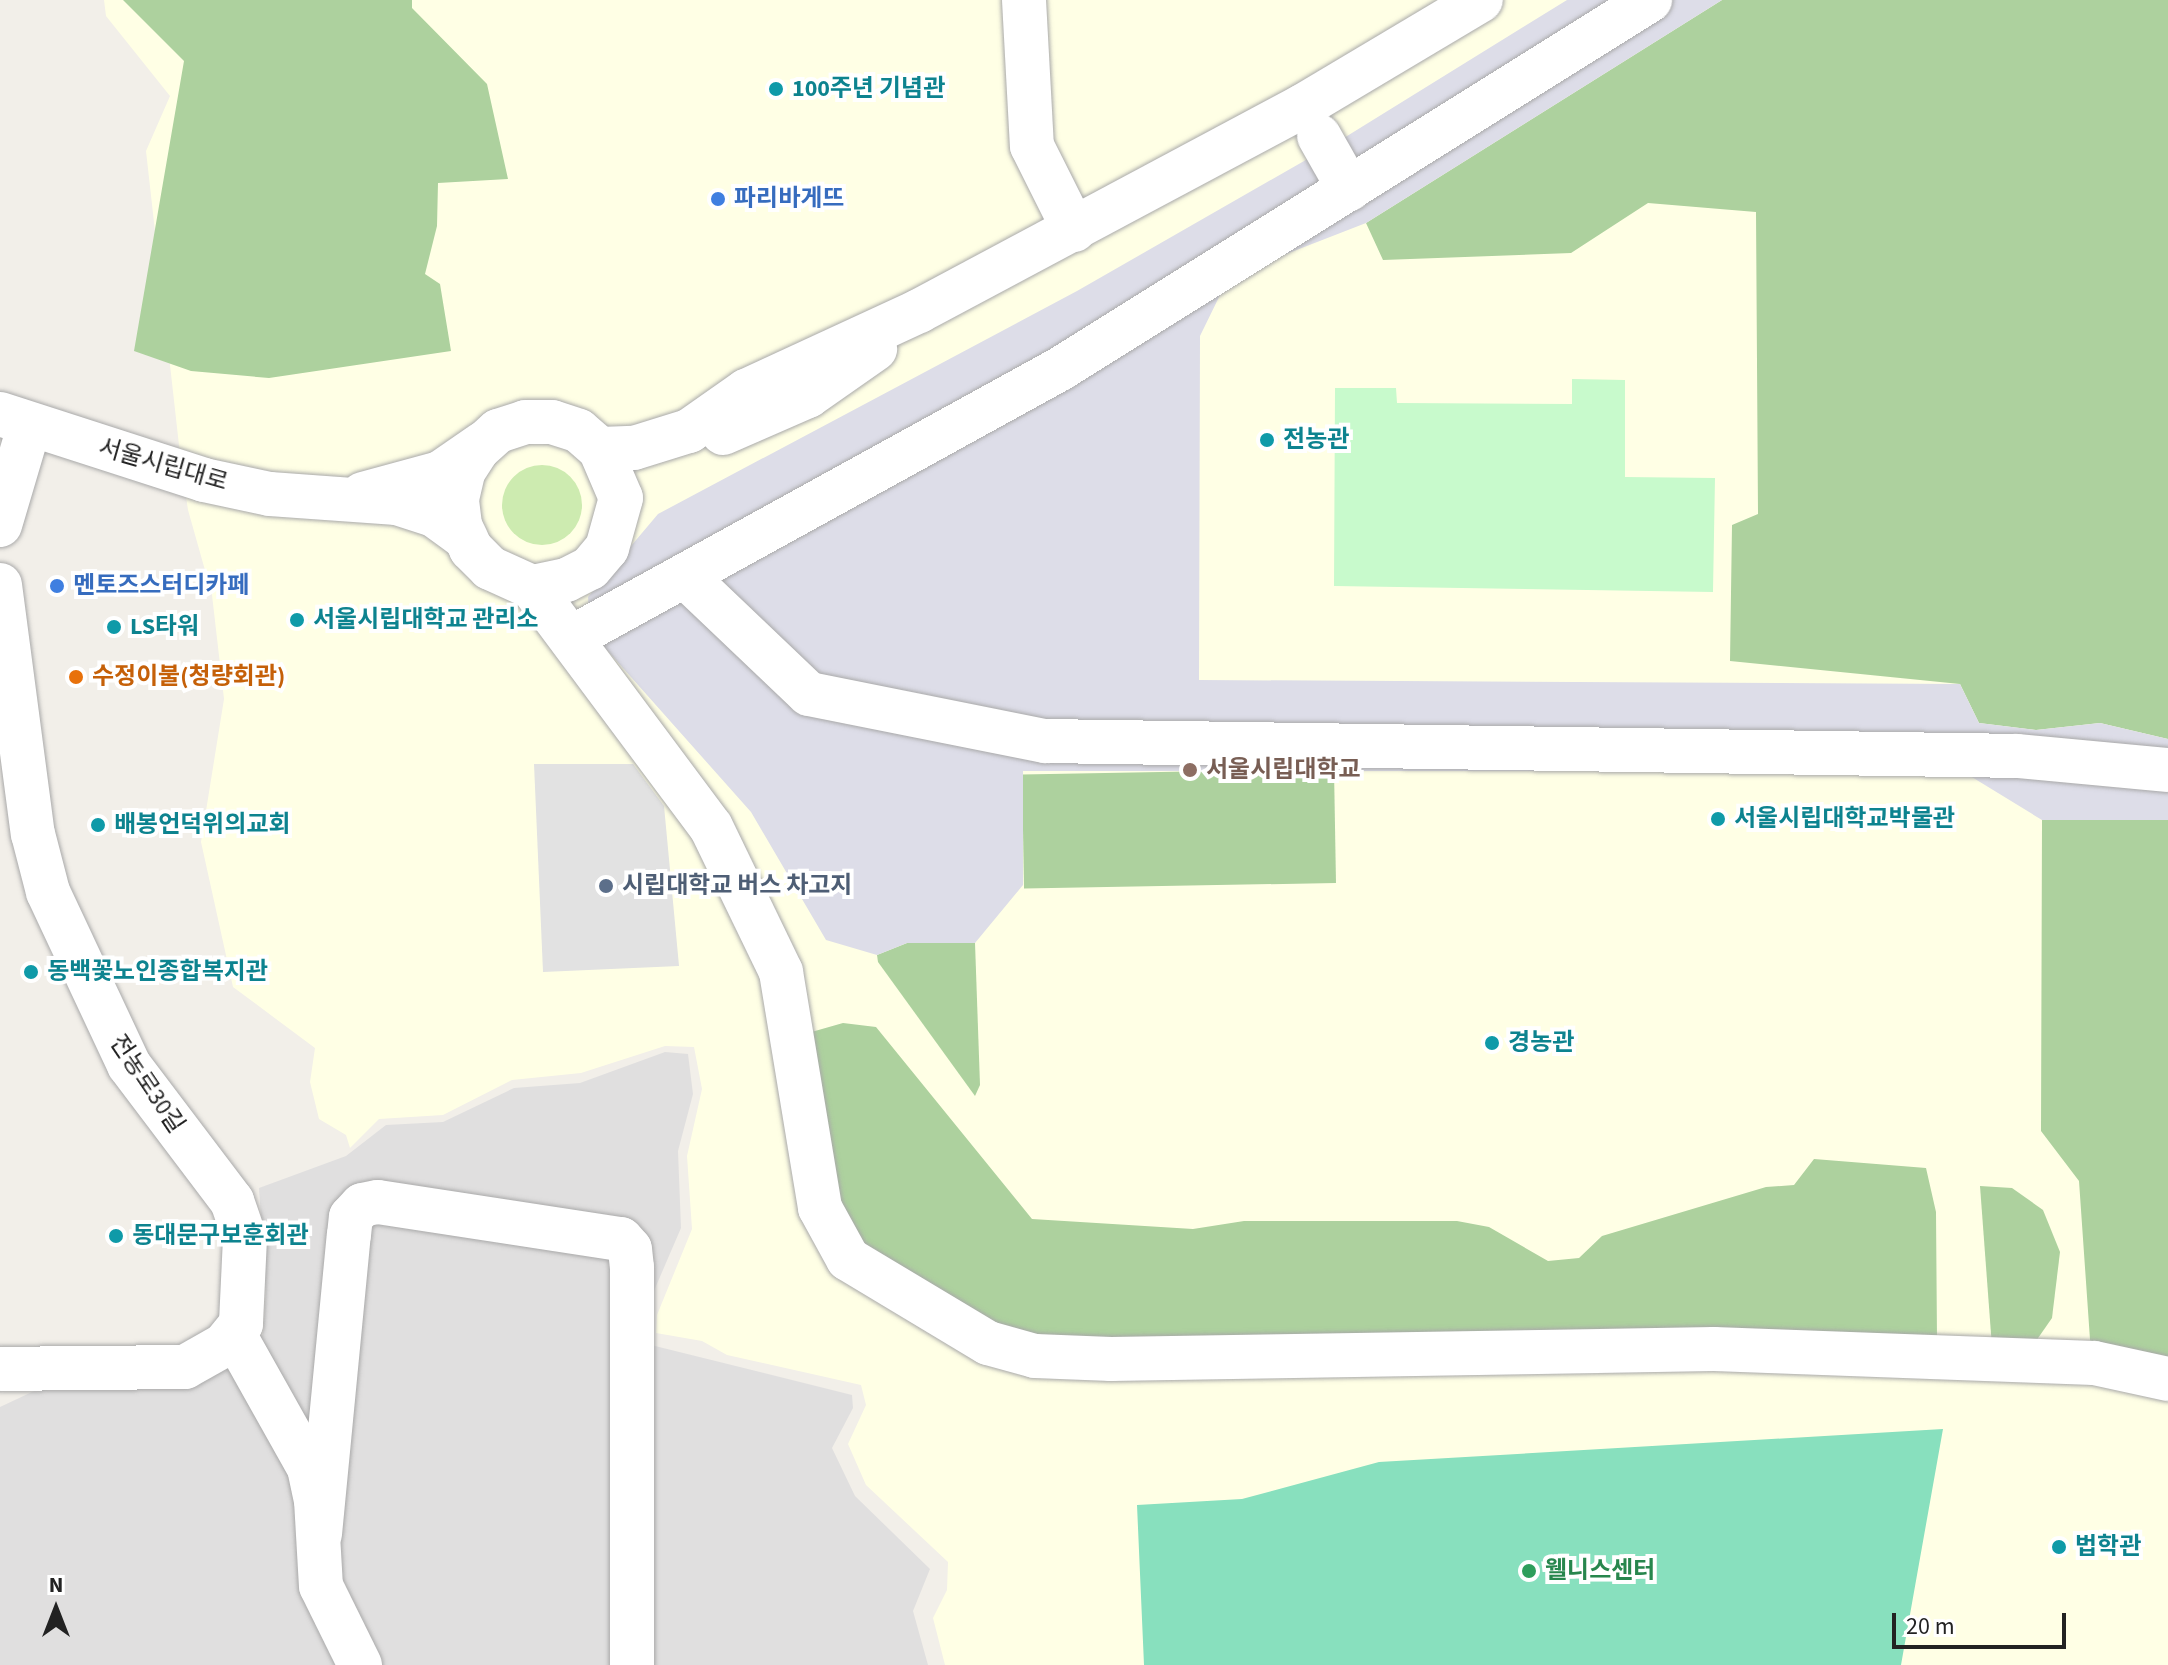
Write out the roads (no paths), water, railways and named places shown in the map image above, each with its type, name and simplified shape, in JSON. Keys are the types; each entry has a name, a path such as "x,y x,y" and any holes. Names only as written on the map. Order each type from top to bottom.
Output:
{"street":[{"path":"1024,0 1032,146 1074,230"},
{"path":"600,449 634,448 689,431 746,391 919,311 1303,106 1481,0"},
{"path":"571,638 687,578 1060,369 1650,0"},
{"path":"1319,136 1349,189"},
{"path":"619,515 654,469 846,374 919,311"},
{"path":"0,525 15,419"},
{"name":"서울시립대로","path":"15,419 204,480 329,500 397,503 434,515 466,538"},
{"path":"329,500 440,473 488,441 525,422 552,422 579,431 600,449 621,498 619,515 607,548 583,571 532,587"},
{"path":"488,441 463,472 457,499 466,538 490,568 532,587 711,827 781,972 820,1208 848,1259 988,1343 1035,1356 1111,1359 1714,1349 2094,1363 2168,1379"},
{"path":"571,638 574,598 583,571"},
{"path":"687,578 809,694 1045,741 2017,756 2168,770"},
{"name":"전농로30길","path":"0,585 33,834 48,892 129,1065 239,1211 245,1238 243,1307 235,1336"},
{"path":"360,1665 327,1607 318,1563 351,1217 362,1205 378,1202 621,1239 630,1249 632,1665"},
{"path":"0,1369 185,1367 235,1336 296,1437 309,1468 320,1534"}],"place":[{"name":"100주년 기념관","path":"776,89"},
{"name":"파리바게뜨","path":"718,199"},
{"name":"전농관","path":"1267,440"},
{"name":"멘토즈스터디카페","path":"57,586"},
{"name":"서울시립대학교 관리소","path":"297,620"},
{"name":"LS타워","path":"114,627"},
{"name":"수정이불(청량회관)","path":"76,677"},
{"name":"서울시립대학교","path":"1190,770"},
{"name":"서울시립대학교박물관","path":"1718,819"},
{"name":"배봉언덕위의교회","path":"98,825"},
{"name":"시립대학교 버스 차고지","path":"606,886"},
{"name":"동백꽃노인종합복지관","path":"31,972"},
{"name":"경농관","path":"1492,1043"},
{"name":"동대문구보훈회관","path":"116,1236"},
{"name":"법학관","path":"2059,1547"},
{"name":"웰니스센터","path":"1529,1571"}]}
